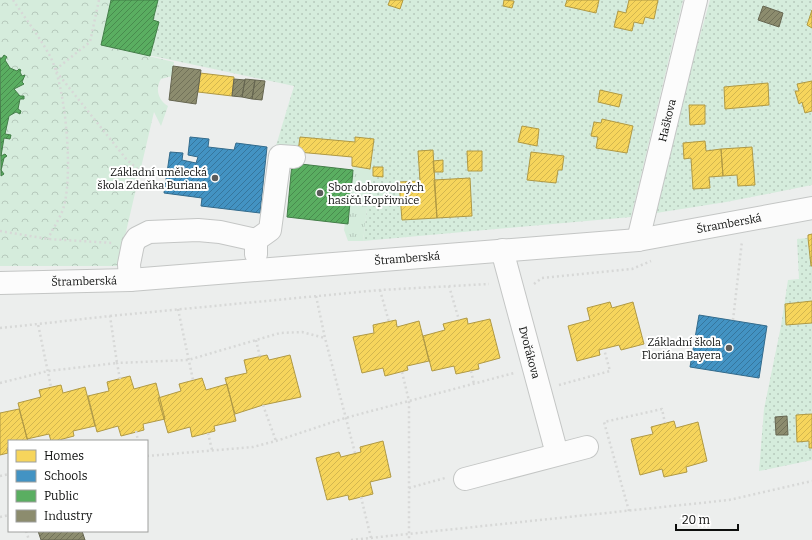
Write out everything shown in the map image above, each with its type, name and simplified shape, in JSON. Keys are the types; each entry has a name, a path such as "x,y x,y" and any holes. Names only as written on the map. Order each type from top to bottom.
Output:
{"street":[{"name":"Haškova","path":"638,240 696,0"},
{"path":"130,280 129,264 133,244 142,235 156,231 198,230 220,232 256,240 270,230 280,156 294,158"},
{"name":"Štramberská","path":"0,283 130,280 258,272 502,250 638,240 812,208"},
{"path":"256,240 258,272"},
{"name":"Dvořákova","path":"502,250 557,454"},
{"path":"465,479 587,447"}],"path":[{"path":"13,0 50,56 55,70 66,124 68,172 64,206 48,239"},
{"path":"55,70 90,42 99,0"},
{"path":"55,70 127,160 152,181"},
{"path":"0,231 48,239 133,244"},
{"path":"733,320 742,241"},
{"path":"532,288 536,281 542,278 632,269 656,259"},
{"path":"0,328 380,290 489,284 493,286"},
{"path":"449,286 459,320"},
{"path":"380,290 388,322"},
{"path":"316,296 325,338 355,454"},
{"path":"178,310 193,380"},
{"path":"110,316 120,379"},
{"path":"38,324 51,387"},
{"path":"0,383 48,371 117,363 188,360 280,333 302,332 325,338"},
{"path":"256,340 260,357"},
{"path":"553,387 610,371 604,349"},
{"path":"471,370 474,384"},
{"path":"402,372 409,401 409,540"},
{"path":"148,456 253,446 276,441 345,418 516,373"},
{"path":"263,405 276,441"},
{"path":"629,511 604,422 662,409 665,423"},
{"path":"136,431 138,440"},
{"path":"208,433 212,450"},
{"path":"409,488 464,473 465,479"},
{"path":"351,540 729,500 812,481"},
{"path":"360,497 371,538"}],"green space":[{"path":"0,0 111,0 101,45 174,62 172,76 161,79 159,83 158,94 162,101 168,106 161,126 154,112 118,266 0,266"},
{"path":"111,0 683,0 631,217 363,241 372,170 352,166 352,157 275,149 294,86 101,45"},
{"path":"710,0 812,0 812,185 726,202 650,214"},
{"path":"352,166 372,170 363,241 348,241 344,230 345,223 347,223 353,170"},
{"path":"812,234 812,460 759,471 764,409 781,326 788,280 799,279 797,239 808,238 808,235"}],"building: Homes":[{"path":"390,0 403,0 400,9 388,5"},
{"path":"504,0 514,1 512,8 503,6"},
{"path":"567,0 599,0 596,13 565,6"},
{"path":"629,0 658,0 654,19 645,17 643,24 634,22 632,31 614,27 618,11 626,13"},
{"path":"812,10 812,28 807,25"},
{"path":"200,73 234,77 232,96 198,92"},
{"path":"812,81 812,111 805,113 802,102 799,104 795,91 799,91 797,84"},
{"path":"768,83 769,105 725,109 724,87"},
{"path":"600,90 622,95 619,107 598,102"},
{"path":"689,105 705,105 705,124 690,125"},
{"path":"602,119 633,126 627,153 596,148 598,137 591,136 594,122 601,123"},
{"path":"522,126 539,129 537,146 518,142"},
{"path":"300,137 355,142 355,137 374,139 370,169 352,166 352,157 298,152"},
{"path":"705,141 706,151 721,149 723,176 709,177 710,188 693,189 691,158 684,159 683,143"},
{"path":"752,147 755,185 738,186 737,175 723,176 721,149"},
{"path":"433,150 437,218 402,220 399,182 420,181 418,151"},
{"path":"467,151 482,151 482,171 468,171"},
{"path":"531,152 564,156 562,170 558,170 556,183 527,180"},
{"path":"443,160 443,172 434,172 433,161"},
{"path":"373,167 383,167 383,177 373,176"},
{"path":"470,178 472,216 437,218 434,180"},
{"path":"812,234 812,266 811,266 808,235"},
{"path":"812,301 812,323 786,325 785,304"},
{"path":"610,302 612,308 633,302 644,344 621,350 619,345 599,350 600,355 577,361 568,326 590,320 587,308"},
{"path":"467,318 468,324 490,319 500,358 478,364 479,369 456,374 454,366 432,371 423,336 445,330 443,324"},
{"path":"396,320 397,327 419,321 429,361 407,366 408,370 385,376 383,368 362,373 353,337 374,333 373,325"},
{"path":"267,355 269,360 290,355 301,397 263,405 235,414 225,378 247,373 244,360"},
{"path":"130,376 134,389 156,383 165,419 143,424 144,430 121,436 118,426 97,432 88,396 109,391 107,382"},
{"path":"202,378 206,390 227,384 236,421 214,426 215,431 192,437 190,427 168,433 158,398 181,391 179,384"},
{"path":"61,385 63,393 85,387 95,426 73,431 74,436 59,440 51,440 49,434 27,439 18,403 41,397 39,390"},
{"path":"19,409 28,440 8,440 8,453 0,455 0,413"},
{"path":"812,414 812,448 809,448 809,441 797,442 796,415"},
{"path":"674,421 676,428 698,422 707,461 686,467 687,472 664,477 662,469 640,475 631,439 653,434 651,427"},
{"path":"383,441 391,477 370,482 373,494 349,500 348,495 327,500 316,458 339,452 341,457 361,452 360,447"}],"building: Schools":[{"name":"Základní umělecká škola Zdeňka Buriana","path":"190,137 209,139 208,147 234,150 236,143 267,147 260,213 201,206 202,198 164,193 170,152 183,153 182,160 196,163 198,157 188,155"},
{"name":"Základní škola Floriána Bayera","path":"699,315 767,326 759,378 690,367"}],"building: Public":[{"path":"111,0 158,0 153,20 159,22 150,56 101,45"},
{"path":"4,55 7,57 5,60 10,68 17,71 19,69 21,70 20,72 22,76 25,75 22,82 24,84 14,89 20,96 24,96 24,99 20,99 18,109 21,111 20,114 16,112 9,116 5,134 11,135 10,139 4,138 1,156 5,154 7,156 4,158 1,170 4,174 1,176 0,58"},
{"name":"Sbor dobrovolných hasičů Kopřivnice","path":"292,163 353,170 348,224 287,217"}],"building: Industry":[{"path":"763,6 783,13 779,27 758,20"},
{"path":"173,66 201,70 196,104 169,100"},
{"path":"234,79 245,80 242,97 232,96"},
{"path":"245,79 255,80 252,99 242,97"},
{"path":"255,80 265,81 262,100 252,99"},
{"path":"787,416 788,435 776,435 775,417"},
{"path":"38,532 82,532 85,540 41,540"}],"place":[{"name":"Základní umělecká škola Zdeňka Buriana","path":"215,178"},
{"name":"Sbor dobrovolných hasičů Kopřivnice","path":"320,193"},
{"name":"Základní škola Floriána Bayera","path":"729,348"}]}
